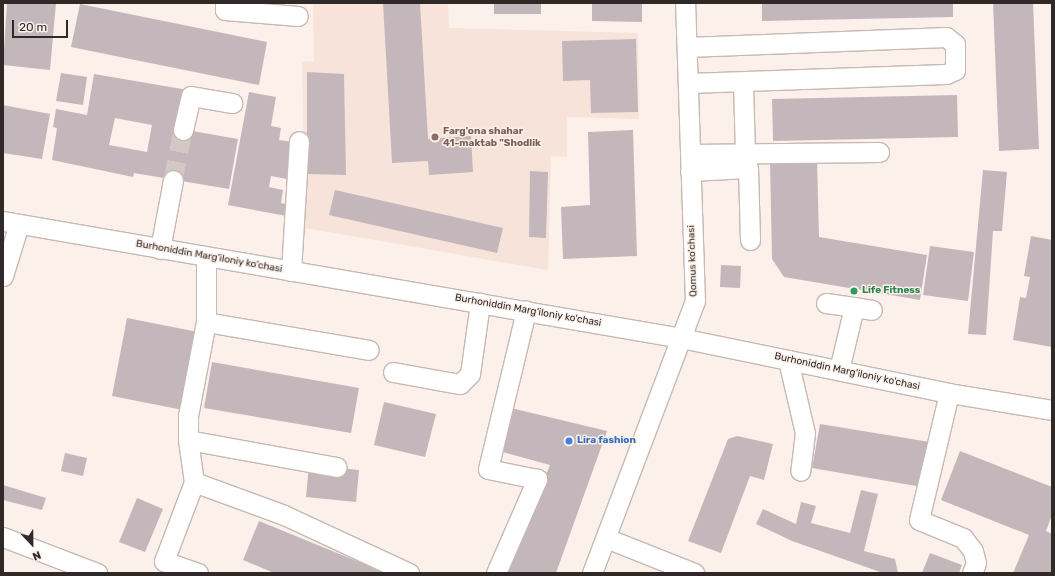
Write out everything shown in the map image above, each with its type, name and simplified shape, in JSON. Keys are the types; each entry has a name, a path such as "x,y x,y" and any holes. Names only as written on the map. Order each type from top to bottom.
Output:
{"street":[{"path":"225,3 225,10 298,16"},
{"name":"Qomus ko'chasi","path":"592,573 695,301 686,3"},
{"path":"687,47 946,37 955,44 955,70 946,74 688,84"},
{"path":"743,82 745,155"},
{"path":"183,130 191,96 232,103"},
{"path":"291,271 300,141"},
{"path":"690,163 745,155 879,152"},
{"path":"690,163 748,168 750,240"},
{"path":"160,249 173,180"},
{"path":"3,276 11,222"},
{"name":"Burhoniddin Marg'iloniy ko'chasi","path":"11,222 206,258 291,271 681,338 949,393 1052,410"},
{"path":"198,573 164,561 194,482 188,440 188,416 206,322 206,258"},
{"path":"393,372 460,384 470,374 480,303"},
{"path":"826,303 863,308 839,370"},
{"path":"496,573 537,479 488,469 526,311"},
{"path":"206,322 369,350"},
{"path":"788,360 805,433 800,471"},
{"path":"949,393 919,520 963,538 976,563 972,573"},
{"path":"188,440 337,467"},
{"path":"194,482 284,515 409,573"},
{"path":"3,537 97,573"},
{"path":"606,538 694,573"}],"shaded area":[{"name":"Farg'ona shahar 41-maktab \"Shodlik","path":"313,3 448,3 449,28 638,33 639,119 567,117 567,157 551,156 548,270 305,228 302,62 314,61"}],"building":[{"path":"7,3 56,3 50,70 3,65"},
{"path":"383,3 420,3 428,139 471,136 473,172 429,175 428,161 392,163"},
{"path":"494,3 541,3 541,14 494,14"},
{"path":"592,3 642,3 642,22 592,21"},
{"path":"762,3 953,3 953,17 762,21"},
{"path":"993,3 1033,3 1039,149 999,151"},
{"path":"80,4 267,42 259,85 71,47"},
{"path":"636,39 638,112 591,113 590,80 563,81 562,41"},
{"path":"307,72 344,74 346,175 307,174"},
{"path":"61,73 87,77 83,105 56,101"},
{"path":"94,74 188,90 181,129 238,139 229,189 134,173 133,177 52,160 57,128 53,127 56,109 87,115","holes":["115,118 152,125 147,152 109,145"]},
{"path":"249,92 276,97 271,126 281,128 279,140 294,142 287,179 271,176 269,187 283,190 281,203 294,206 292,217 228,205"},
{"path":"957,95 958,137 773,141 772,99"},
{"path":"3,105 50,114 42,159 3,153"},
{"path":"633,130 637,256 563,259 561,207 590,205 588,132"},
{"path":"817,160 819,237 927,255 920,300 784,277 772,259 770,161"},
{"path":"983,170 1007,172 1002,231 993,231 986,335 968,334"},
{"path":"530,171 548,172 546,238 529,237"},
{"path":"335,190 503,228 497,253 329,215"},
{"path":"1031,236 1052,240 1052,347 1013,340 1020,297 1026,298 1030,277 1024,276"},
{"path":"930,246 974,252 968,301 923,295"},
{"path":"721,265 741,266 740,288 720,287"},
{"path":"127,318 203,333 188,411 112,396"},
{"path":"212,362 359,388 351,433 204,408"},
{"path":"384,402 436,414 425,457 374,445"},
{"path":"511,408 607,431 556,573 506,573 550,465 503,452"},
{"path":"820,424 930,442 922,487 812,468"},
{"path":"737,436 773,444 764,480 750,476 721,553 688,541 728,439"},
{"path":"960,451 1052,487 1052,515 1046,531 1052,534 1052,573 1013,573 1029,535 941,500"},
{"path":"65,453 87,458 83,476 61,471"},
{"path":"309,465 359,470 356,502 306,497"},
{"path":"3,485 46,498 42,510 3,500"},
{"path":"861,490 878,494 864,551 895,559 898,573 883,573 792,541 756,524 763,509 796,524 801,502 816,506 811,523 850,533"},
{"path":"137,498 163,509 145,552 119,542"},
{"path":"259,521 386,573 274,573 243,560"},
{"path":"930,553 962,565 959,573 922,573"}],"tunnel":[{"path":"173,180 183,130"}],"place":[{"name":"Farg'ona shahar 41-maktab \"Shodlik","path":"435,137"},
{"name":"Life Fitness","path":"854,291"},
{"name":"Lira fashion","path":"569,441"}]}
